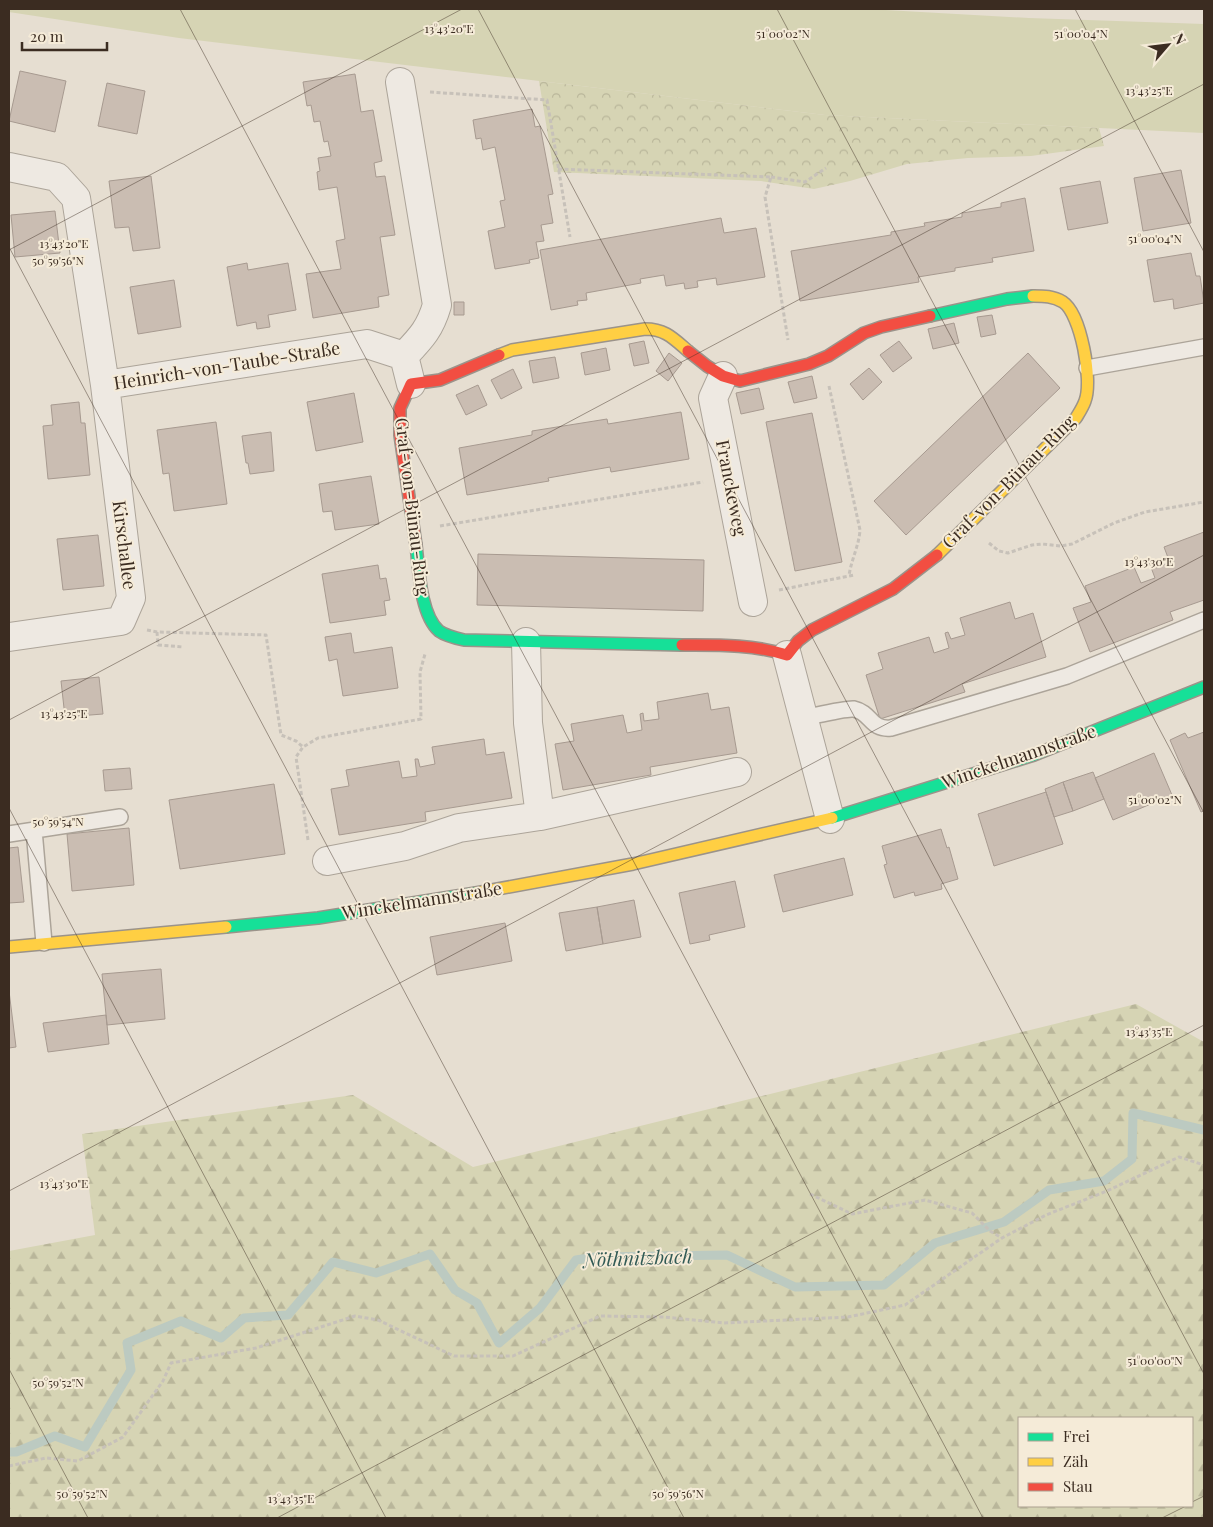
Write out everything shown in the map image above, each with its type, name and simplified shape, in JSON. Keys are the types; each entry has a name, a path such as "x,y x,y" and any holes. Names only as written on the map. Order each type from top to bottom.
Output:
{"street":[{"path":"401,86 437,305 432,323 404,356 411,384"},
{"name":"Heinrich-von-Taube-Straße","path":"9,167 58,177 76,198 104,385 367,344 404,356"},
{"name":"Graf-von-Bünau-Ring","path":"432,624 425,608 400,435 400,408 411,384 440,380 512,350 645,329 657,329 668,334 706,366 723,376 740,380 793,368 823,358 864,333 881,327 1007,299 1049,296 1064,303 1078,324 1086,368 1086,400 1076,418 933,559 913,576 893,589 812,630 798,641 787,655"},
{"name":"Franckeweg","path":"723,376 713,398 753,602"},
{"name":"Kirschallee","path":"104,385 131,598 121,621"},
{"path":"9,637 121,621"},
{"path":"432,624 445,636 464,640 746,646 768,649 787,655 830,819"},
{"path":"526,642 528,723 540,816"},
{"name":"Winckelmannstraße","path":"9,947 328,916 474,893 634,864 830,819 1034,755 1204,687"},
{"path":"318,852 405,846 459,828 540,816 737,772"}],"lane":[{"path":"1086,368 1204,347"},
{"path":"803,718 853,709 865,714 874,725 882,729 891,728 1067,676 1204,620"},
{"path":"9,834 120,817"},
{"path":"34,830 44,943"}],"path":[{"path":"401,86 547,100 570,237"},
{"path":"558,169 771,177 805,182 826,168"},
{"path":"771,177 765,197 793,368"},
{"path":"823,358 860,530 859,539 850,564 849,576"},
{"path":"415,530 729,478"},
{"path":"121,621 141,629 157,632 266,635 282,735 304,747"},
{"path":"318,852 296,757 304,747 318,738 421,719 420,672 432,624"},
{"path":"157,632 158,645 183,647"},
{"path":"9,1466 46,1458 78,1461 123,1437 162,1382 171,1363 256,1348 355,1316 378,1320 454,1356 513,1356 600,1316 664,1317 724,1322 848,1317 905,1305 1002,1238 1046,1215 1108,1191 1179,1157 1204,1165"},
{"path":"810,1194 852,1214 925,1200 972,1213 990,1232 1002,1238"}],"green space":[{"path":"9,9 868,9 1029,18 1204,24 1204,133 825,115 179,38 9,12"},
{"path":"539,81 825,115 1099,128 1104,146 1031,156 968,158 907,164 850,181 814,189 761,181 554,172"},
{"path":"1136,1004 1204,1042 1204,1518 9,1518 9,1251 95,1235 82,1134 353,1095 473,1167"}],"building":[{"path":"20,71 66,81 55,132 9,121"},
{"path":"355,74 361,112 373,110 382,161 374,163 376,177 385,176 395,235 380,237 389,295 378,297 379,307 313,318 306,274 341,269 336,241 345,239 337,187 319,190 317,172 320,171 318,158 331,156 328,141 324,142 320,121 314,122 311,105 307,106 303,82"},
{"path":"107,83 145,91 137,134 98,126"},
{"path":"532,109 535,127 540,126 553,194 548,195 553,223 541,225 544,241 536,242 539,258 529,260 530,263 495,269 488,231 505,227 500,201 505,200 495,147 483,150 481,138 476,139 473,120"},
{"path":"1181,170 1191,223 1143,231 1134,178"},
{"path":"151,176 160,248 133,251 129,227 115,228 109,181"},
{"path":"1100,181 1108,223 1068,230 1060,188"},
{"path":"1025,198 1034,251 992,258 993,262 955,268 955,271 918,277 919,282 800,301 791,251 891,235 891,232 925,226 924,223 962,217 962,213 1001,207 1001,203"},
{"path":"55,211 60,253 15,257 11,215"},
{"path":"721,218 724,233 756,228 765,277 717,285 716,278 697,281 698,287 685,289 684,283 666,286 664,275 640,279 641,283 586,293 587,300 577,301 578,305 551,310 540,250"},
{"path":"1191,253 1196,276 1200,276 1204,303 1174,309 1173,299 1154,302 1147,260"},
{"path":"247,263 248,270 288,263 296,310 268,315 270,327 257,329 256,322 237,326 227,267"},
{"path":"174,280 181,327 138,334 130,287"},
{"path":"454,302 464,302 464,315 454,315"},
{"path":"992,315 996,334 981,337 977,317"},
{"path":"954,323 959,343 933,349 928,329"},
{"path":"644,341 649,363 634,366 629,344"},
{"path":"899,341 912,358 893,372 880,355"},
{"path":"606,348 610,370 585,375 581,353"},
{"path":"669,353 682,363 668,381 656,371"},
{"path":"1028,353 1060,388 906,535 874,501"},
{"path":"555,357 559,378 533,383 529,361"},
{"path":"869,368 882,382 863,400 850,384"},
{"path":"513,369 522,388 501,399 491,380"},
{"path":"812,376 817,398 794,403 788,382"},
{"path":"478,385 487,405 466,415 456,395"},
{"path":"759,388 764,409 741,414 736,393"},
{"path":"354,393 363,442 316,451 307,402"},
{"path":"79,402 81,423 85,423 90,475 48,479 43,426 53,425 51,405"},
{"path":"681,412 689,459 611,472 610,467 548,478 549,481 467,495 459,448 532,435 532,431 607,419 608,424"},
{"path":"812,413 842,562 795,571 766,422"},
{"path":"216,422 227,504 174,511 169,473 163,474 157,430"},
{"path":"271,432 274,471 250,474 248,463 246,463 242,436"},
{"path":"371,476 379,524 335,530 332,511 323,512 319,484"},
{"path":"1204,532 1204,600 1170,612 1173,620 1090,652 1073,608 1091,602 1085,586 1134,567 1141,583 1155,578 1149,562 1153,561 1156,568 1170,563 1164,547"},
{"path":"98,535 104,586 63,590 57,539"},
{"path":"478,554 704,560 703,611 477,605"},
{"path":"378,565 380,579 386,578 390,600 384,601 386,615 330,623 322,574"},
{"path":"1010,602 1015,619 1033,613 1046,657 962,684 965,692 880,719 866,675 883,669 878,653 929,637 934,653 949,648 945,633 948,632 951,639 965,635 960,618"},
{"path":"351,633 354,653 392,647 398,688 343,696 337,659 329,661 325,637"},
{"path":"99,677 103,714 65,717 61,681"},
{"path":"708,693 711,710 729,707 737,753 650,767 651,775 563,790 555,744 574,741 571,724 623,715 627,733 642,730 640,714 643,713 644,721 659,719 657,702"},
{"path":"1204,732 1204,811 1201,812 1170,740 1185,733 1188,738"},
{"path":"484,739 486,755 504,752 512,798 425,812 426,821 339,835 331,789 349,786 346,770 399,761 402,778 417,776 415,759 418,759 420,767 435,764 432,747"},
{"path":"1154,753 1172,795 1113,820 1095,778"},
{"path":"130,768 132,789 105,791 103,770"},
{"path":"1093,772 1104,799 1073,811 1063,782"},
{"path":"1063,782 1073,811 1054,817 1045,789"},
{"path":"274,784 285,854 180,869 169,800"},
{"path":"1046,792 1063,844 994,866 978,814"},
{"path":"129,828 134,885 72,891 67,834"},
{"path":"941,829 947,848 949,847 958,879 941,884 942,889 915,896 914,892 894,898 884,865 887,864 882,846"},
{"path":"18,847 24,902 9,903 9,848"},
{"path":"844,858 853,895 783,912 774,875"},
{"path":"735,881 745,927 709,935 710,940 690,944 679,893"},
{"path":"634,900 641,937 603,944 597,907"},
{"path":"597,907 603,944 566,951 559,913"},
{"path":"505,923 512,961 437,975 430,937"},
{"path":"161,969 165,1019 107,1025 102,974"},
{"path":"9,991 16,1047 9,1048"},
{"path":"106,1015 109,1044 48,1052 43,1023"}],"waterway":[{"name":"Nöthnitzbach","path":"9,1452 16,1452 55,1436 85,1447 131,1370 127,1343 181,1321 221,1338 244,1318 288,1315 333,1262 376,1273 430,1254 455,1290 477,1303 499,1343 540,1308 576,1260 595,1257 727,1255 795,1287 884,1285 935,1243 1004,1222 1049,1190 1104,1181 1132,1159 1133,1113 1204,1130"}],"traffic: fast":[{"path":"930,316 1007,299 1033,296"},
{"path":"416,545 424,603 433,623 439,631 448,636 464,640 682,645"},
{"path":"832,818 1034,755 1204,687"},
{"path":"226,927 318,918 476,893"}],"traffic: slow":[{"path":"937,555 1076,418 1085,401 1087,391 1086,364 1084,348 1075,320 1063,302 1052,297 1033,296"},
{"path":"499,355 512,350 645,329 652,329 673,338 688,351"},
{"path":"476,893 633,864 832,818"},
{"path":"9,947 226,927"}],"traffic: jam":[{"path":"688,351 723,376 740,381 809,364 828,356 864,333 881,327 930,316"},
{"path":"416,545 400,435 400,408 411,384 440,380 499,355"},
{"path":"682,645 748,647 787,655 798,641 812,630 893,589 937,555"}]}
